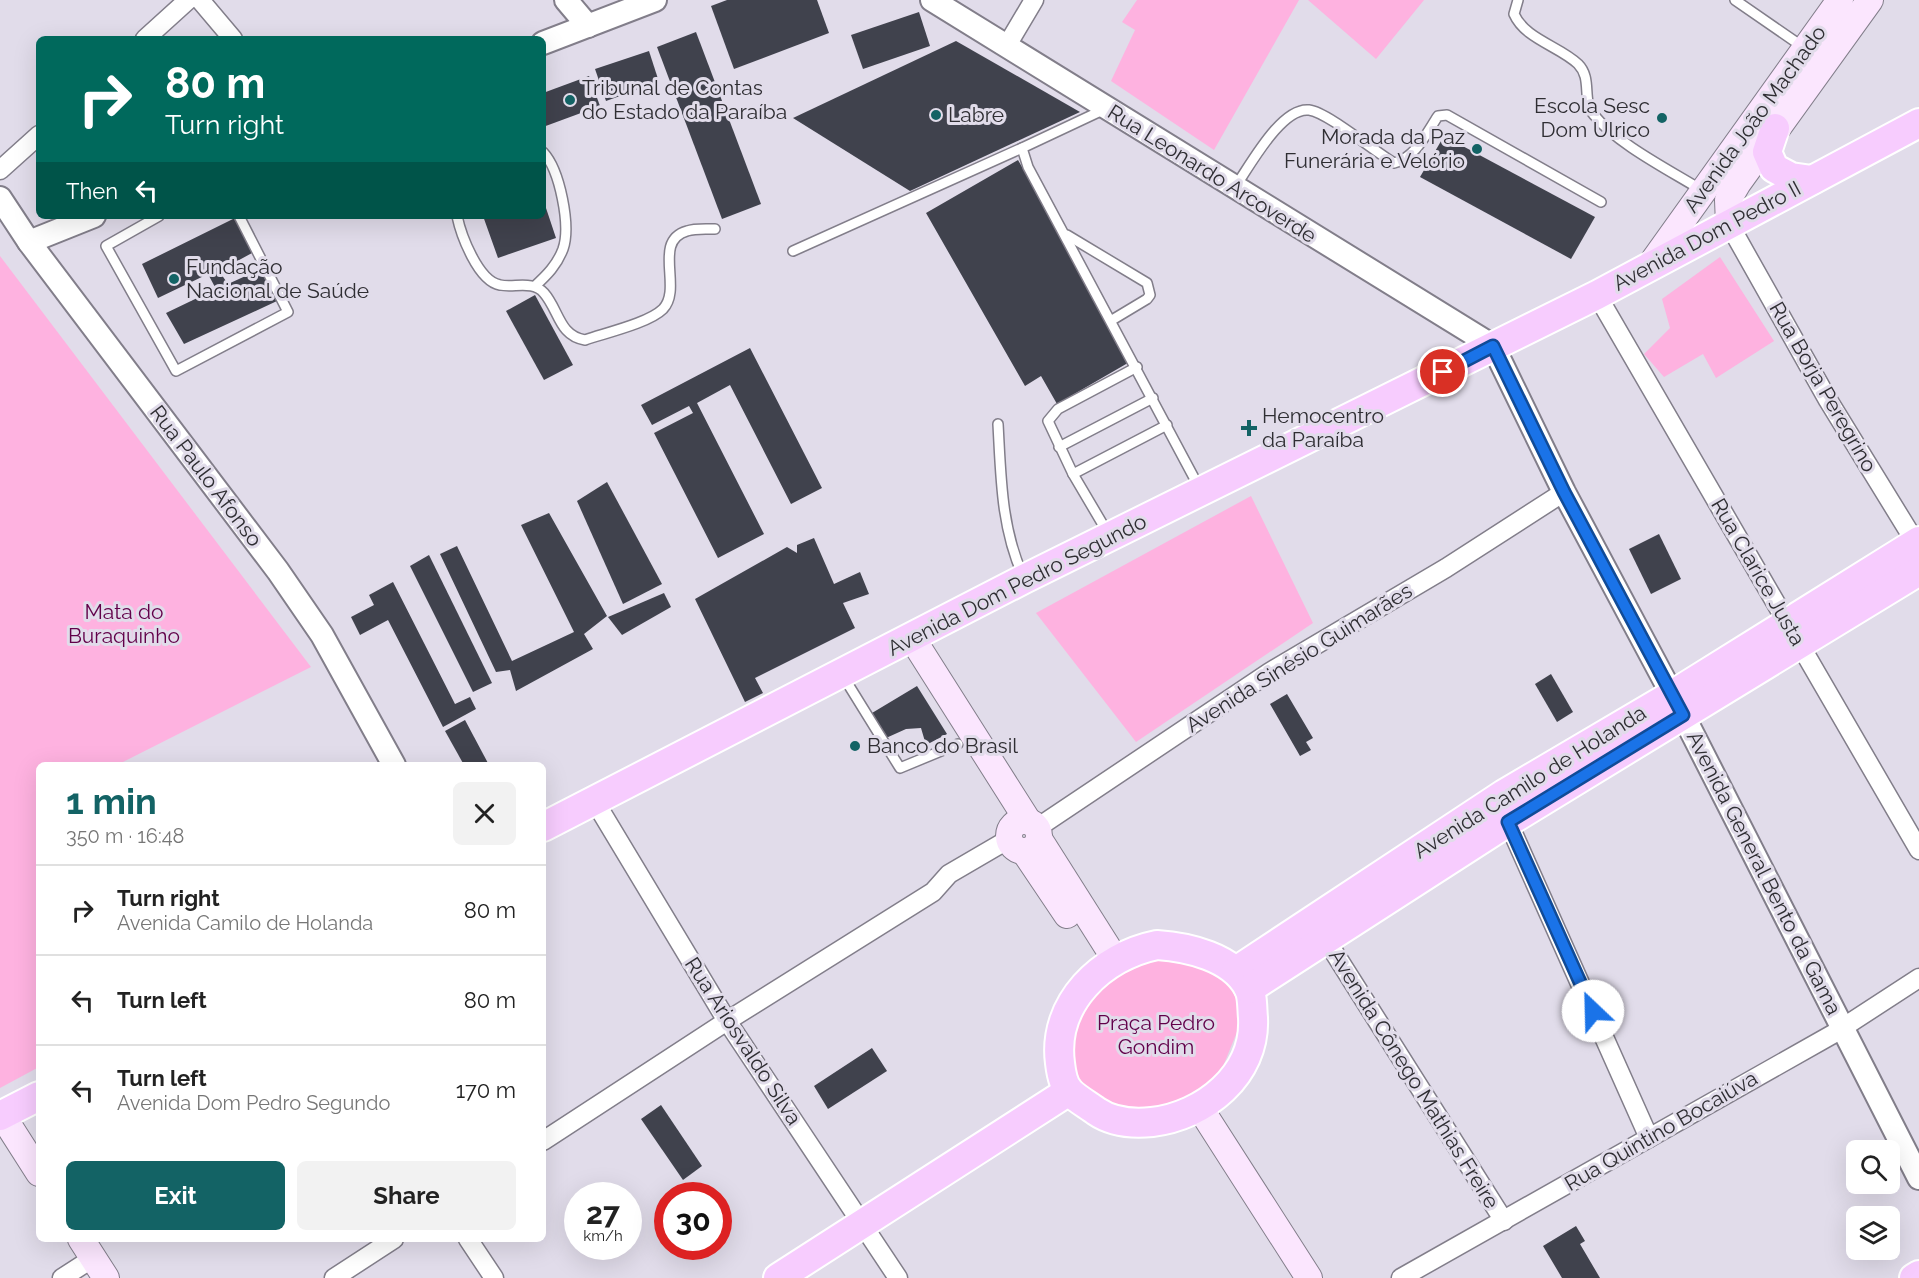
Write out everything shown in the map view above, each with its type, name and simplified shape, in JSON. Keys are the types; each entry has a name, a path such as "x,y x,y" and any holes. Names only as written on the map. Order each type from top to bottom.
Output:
{"main road":[{"name":"Avenida João Machado","path":"1649,267 1840,0"},
{"name":"Avenida João Machado","path":"1729,224 1728,200 1775,128 1870,0"},
{"name":"Avenida Dom Pedro II","path":"1493,346 1597,295 1919,123"},
{"path":"1775,128 1767,152 1774,168 1791,177 1812,180"},
{"name":"Avenida Dom Pedro Segundo","path":"546,825 1024,579 1202,493 1493,346"},
{"name":"Avenida Camilo de Holanda","path":"1243,980 1325,938 1508,822 1677,705 1792,633 1918,544"},
{"name":"Avenida Camilo de Holanda","path":"1792,633 1919,571"},
{"path":"905,641 1023,836"},
{"path":"905,641 958,744 1109,964"},
{"name":"Avenida Camilo de Holanda","path":"1243,980 1504,794 1677,705"},
{"path":"1157,945 1173,946 1207,955 1243,980 1253,1026 1244,1058 1226,1087 1200,1108 1167,1120 1129,1123 1098,1112 1069,1091 1061,1075 1059,1056 1063,1020 1081,990 1109,964 1136,949 1157,945"},
{"path":"778,1278 1069,1091"},
{"path":"36,1098 1,1115 36,1168"},
{"path":"1200,1108 1309,1278"},
{"path":"1914,1278 1919,1275"}],"street":[{"path":"148,36 188,0"},
{"path":"200,0 230,36"},
{"path":"566,0 588,26"},
{"path":"546,42 655,0"},
{"name":"Rua Leonardo Arcoverde","path":"932,0 1234,189 1493,346"},
{"path":"1006,47 1034,0"},
{"path":"0,170 36,138"},
{"name":"Rua Paulo Afonso","path":"0,198 30,242 278,571 322,635 392,762"},
{"path":"30,242 87,219"},
{"name":"Rua Borja Peregrino","path":"1729,224 1828,400 1918,544"},
{"name":"Rua Clarice Justa","path":"1597,295 1919,850"},
{"name":"Avenida General Bento da Gama","path":"1493,346 1564,492 1677,705 1919,1178"},
{"name":"Avenida Sinésio Guimarães","path":"546,1140 727,1021 933,892 949,874 1023,836 1270,672 1446,568 1564,492"},
{"name":"Rua Ariosvaldo Silva","path":"594,800 727,1021 898,1278"},
{"path":"1508,822 1649,1138"},
{"name":"Avenida Cônego Mathias Freire","path":"1325,938 1504,1221"},
{"name":"Rua Quintino Bocaiúva","path":"1401,1278 1843,1027 1919,978"},
{"path":"334,1278 389,1242"},
{"path":"470,1242 494,1278"},
{"path":"62,1278 94,1258"}],"lane":[{"path":"1518,0 1514,14 1525,30 1577,64 1585,73 1587,102 1592,114 1611,132 1703,191"},
{"path":"1735,0 1805,48"},
{"path":"793,251 1105,109"},
{"path":"1234,189 1275,128 1298,111 1310,110 1326,118 1394,164 1404,161 1419,145 1438,116 1447,116 1601,202"},
{"path":"1022,148 1028,167 1112,320 1202,493"},
{"path":"535,286 552,270 564,248 565,213 558,179 546,157"},
{"path":"154,219 106,246 176,371 288,312 241,219"},
{"path":"458,219 461,232 483,274 498,285 535,286 544,293 567,332 574,338 585,340 651,316 663,309 671,289 669,248 675,238 686,231 715,229"},
{"path":"1065,233 1147,283 1148,298 1112,320"},
{"path":"1110,537 1073,474 1048,426 1048,421 1054,413 1137,367"},
{"path":"1059,447 1153,398"},
{"path":"998,424 1002,503 1008,536 1024,579"},
{"path":"1073,474 1167,425"},
{"path":"841,672 900,768 958,744"}],"green space":[{"path":"1137,0 1299,0 1214,150 1111,81 1135,30 1122,22"},
{"path":"1308,0 1424,0 1376,59"},
{"name":"Mata do Buraquinho","path":"0,256 311,667 123,762 36,762 36,1069 0,1088"},
{"path":"1720,257 1774,341 1716,378 1703,354 1664,377 1644,354 1670,328 1662,299"},
{"path":"1251,496 1313,623 1136,742 1036,613"},
{"name":"Praça Pedro Gondim","path":"1172,951 1222,974 1236,996 1239,1027 1224,1064 1209,1090 1140,1117 1101,1108 1076,1079 1072,1054 1073,1033 1081,1011 1106,980"}],"building":[{"path":"727,0 817,0 829,33 734,69 711,6"},
{"path":"919,12 930,46 863,69 851,35"},
{"path":"696,32 761,204 722,219 657,47"},
{"name":"Labre","path":"956,41 1080,112 910,191 793,118"},
{"path":"649,51 659,82 606,101 595,69"},
{"name":"Tribunal de Contas do Estado da Paraíba","path":"589,76 600,106 546,126 546,92"},
{"path":"1444,136 1595,217 1571,259 1420,177"},
{"path":"1018,160 1133,360 1057,404 1041,376 1025,386 926,213"},
{"path":"546,208 556,238 498,258 484,219 546,219"},
{"name":"Fundação Nacional de Saúde","path":"235,219 252,253 219,271 228,284 261,269 277,301 184,344 166,313 216,289 208,274 158,298 142,264"},
{"path":"535,295 573,365 544,380 506,311"},
{"path":"750,348 822,488 791,504 730,385 697,403 764,534 718,558 654,433 693,413 689,406 652,425 641,405"},
{"path":"607,482 662,584 623,604 577,501"},
{"path":"549,513 607,616 584,634 593,649 516,691 510,670 496,672 440,554 457,546 512,661 574,632 521,525"},
{"path":"1659,534 1681,579 1651,594 1629,549"},
{"path":"814,538 834,584 860,572 869,594 843,603 855,628 755,678 763,693 745,702 695,599 787,547 797,553 797,545"},
{"path":"429,555 492,683 473,692 410,566"},
{"path":"393,582 455,704 470,697 476,709 443,727 388,620 360,635 351,617 374,605 369,595"},
{"path":"664,593 671,607 622,635 608,617"},
{"path":"1551,674 1573,712 1557,722 1535,684"},
{"path":"917,686 947,734 926,745 921,728 906,729 886,738 867,716"},
{"path":"1287,694 1313,738 1306,742 1311,750 1300,756 1270,704"},
{"path":"465,720 487,762 462,762 445,731"},
{"path":"872,1048 887,1071 828,1109 814,1086"},
{"path":"661,1105 702,1166 683,1180 641,1119"},
{"path":"1576,1226 1585,1241 1580,1244 1600,1278 1562,1278 1543,1246"}],"place":[{"name":"Tribunal de Contas do Estado da Paraíba","path":"570,100"},
{"name":"Labre","path":"936,115"},
{"name":"Escola Sesc Dom Ulrico","path":"1662,118"},
{"name":"Morada da Paz Funerária e Velório","path":"1477,149"},
{"name":"Fundação Nacional de Saúde","path":"174,279"},
{"name":"Hemocentro da Paraíba","path":"1249,428"},
{"name":"Banco do Brasil","path":"855,746"}],"route":[{"path":"1443,372 1493,346 1564,492 1683,715 1508,822 1593,1011"}]}
